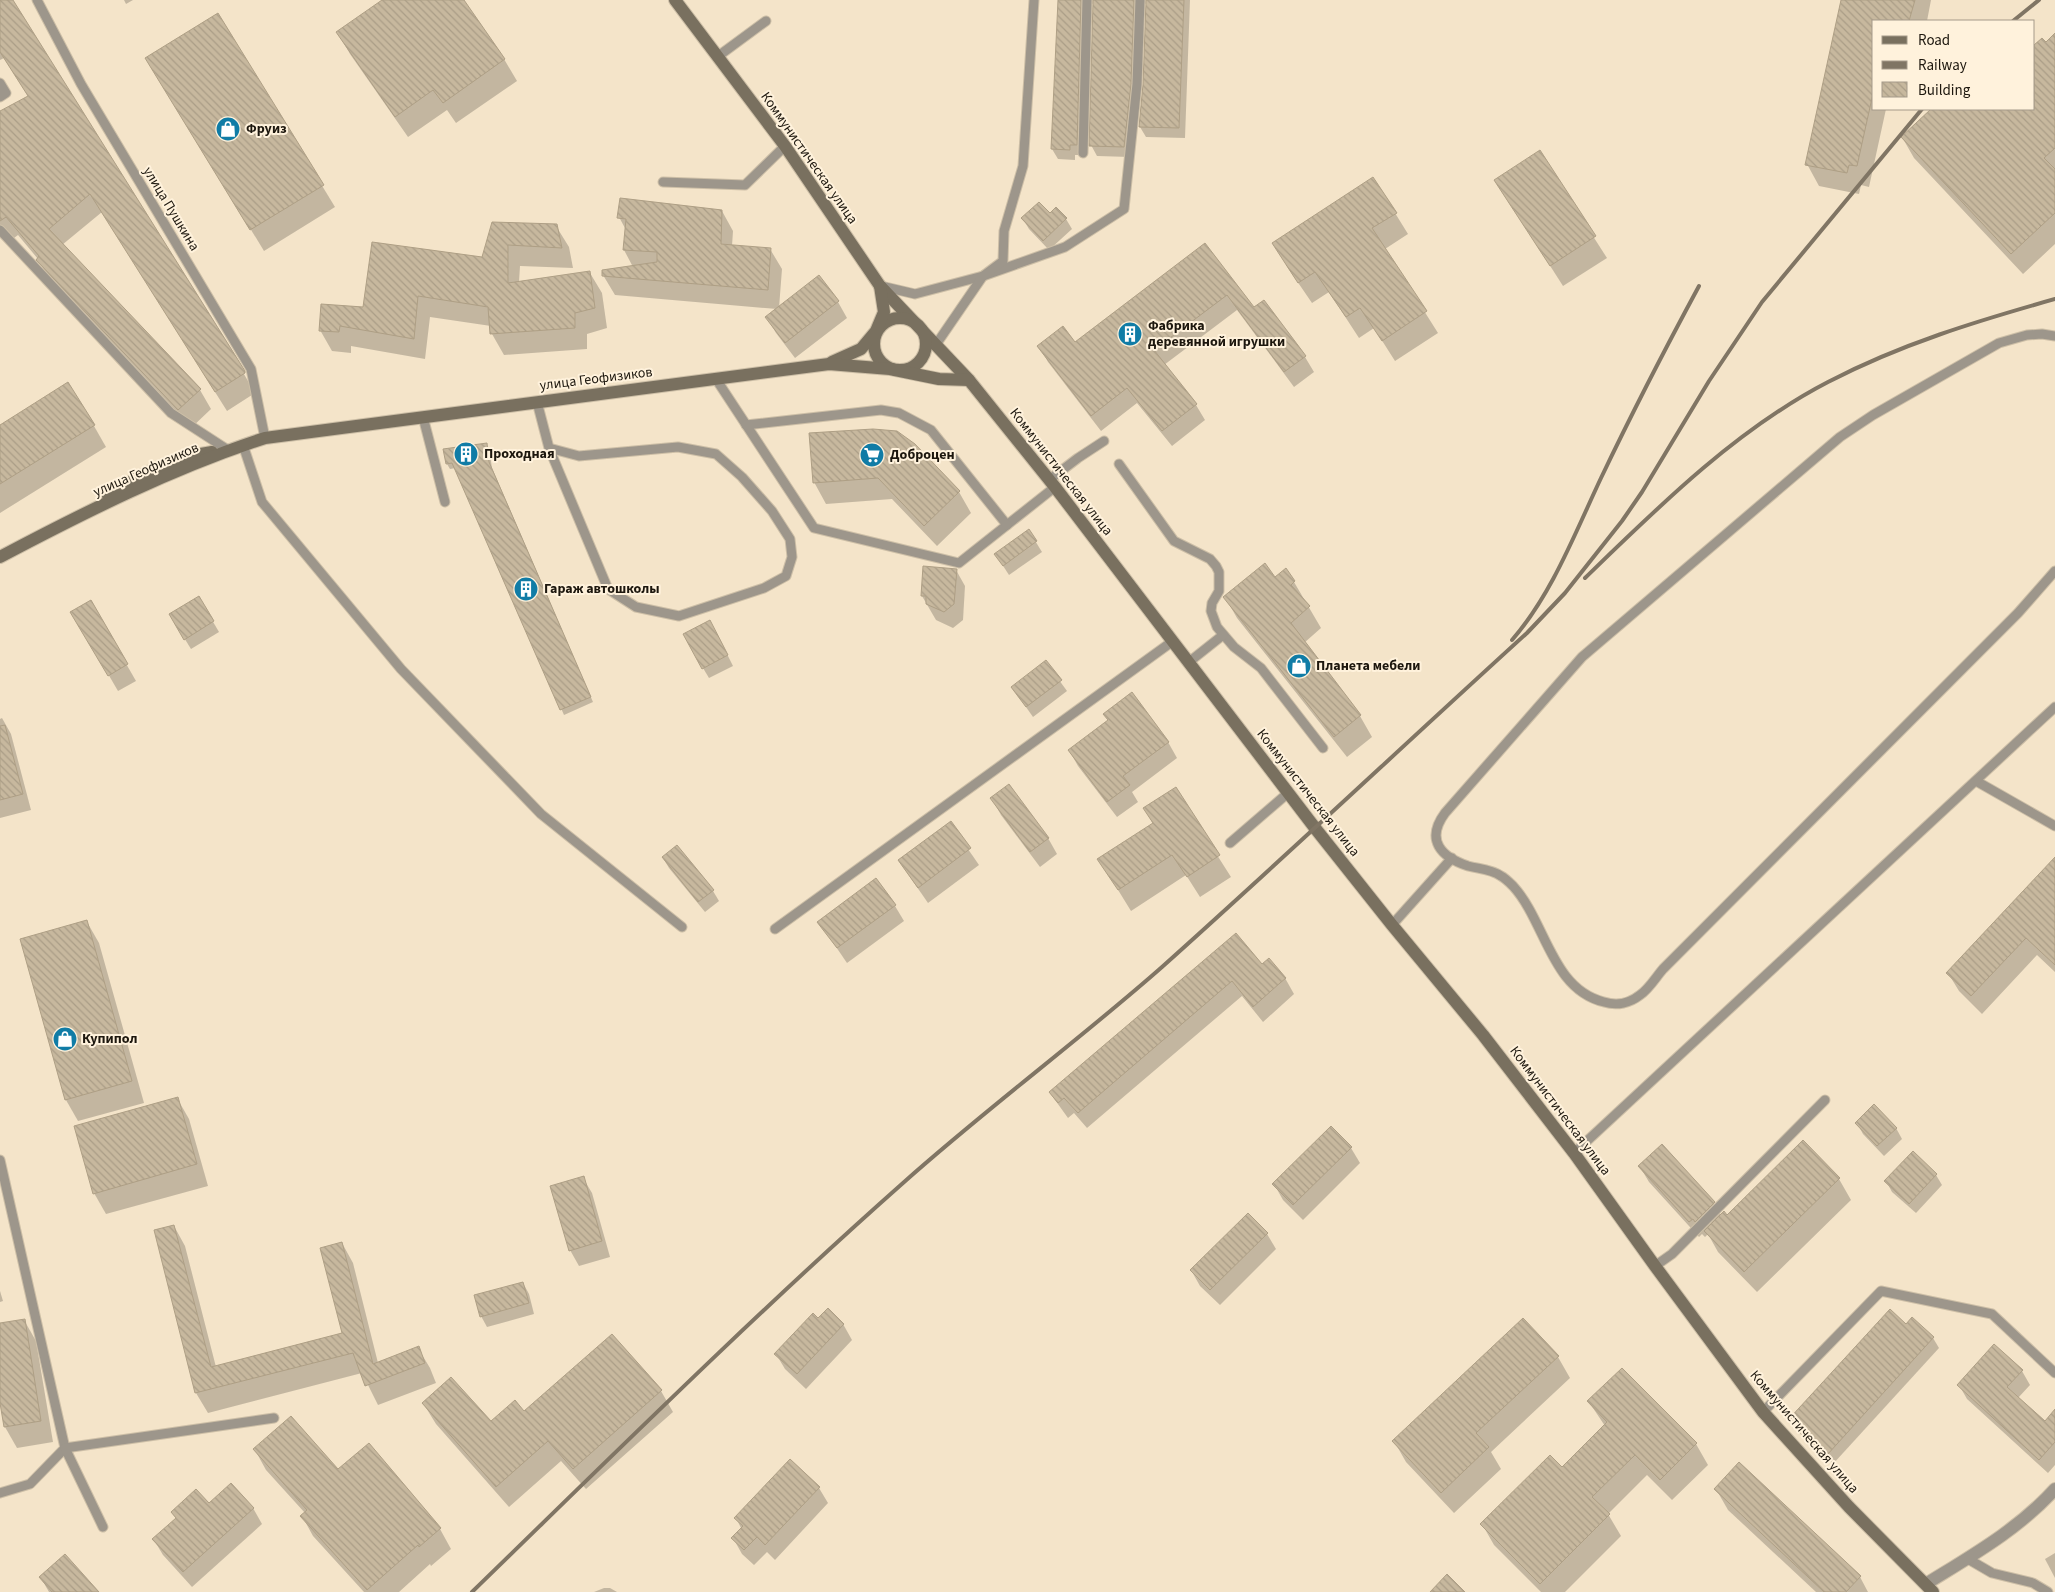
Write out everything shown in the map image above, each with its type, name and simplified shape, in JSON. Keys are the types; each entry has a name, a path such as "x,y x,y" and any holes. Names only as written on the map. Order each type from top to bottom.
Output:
{"main road":[{"name":"Коммунистическая улица","path":"675,0 785,146 880,286 969,380 1052,484 1288,793 1392,925 1483,1035 1574,1153 1763,1412 1849,1507 1930,1588"},
{"path":"829,364 861,350 876,332 883,323 900,317 908,318 919,326 925,335 927,344 922,360 908,369 890,369 882,364 876,356 873,341 876,332 884,312 880,286"},
{"name":"улица Геофизиков","path":"0,558 76,517 228,450 265,438 829,364 890,369 939,379 969,380"}],"street":[{"path":"1930,1588 2037,1509 2055,1489"}],"lane":[{"name":"улица Пушкина","path":"37,0 80,84 251,369 265,438"},
{"path":"935,346 982,276 1003,261 1004,231 1023,166 1034,0"},
{"path":"1083,153 1087,0"},
{"path":"880,286 914,294 982,276 1065,247 1124,209 1137,84 1140,0"},
{"path":"717,57 766,21"},
{"path":"0,83 6,93 0,97"},
{"path":"663,182 745,185 785,146"},
{"path":"0,230 171,413 228,450"},
{"path":"2055,336 2042,334 2027,335 2000,343 1873,415 1847,432 1590,651 1565,676 1438,822 1436,841 1440,850 1468,865 1486,869 1501,876 1513,886 1530,912 1558,966 1578,991 1593,1000 1610,1004 1626,1003 1641,994 1663,969 2018,613 2055,571"},
{"path":"716,378 814,528 959,563 1007,525 1078,458 1104,442"},
{"path":"537,402 549,448 608,589 636,607 679,616 764,588 786,576 792,557 790,539 772,511 742,477 716,454 678,447 579,456 549,448"},
{"path":"746,425 881,410 899,413 931,430 1007,525"},
{"path":"424,417 446,502"},
{"path":"243,446 262,502 401,669 541,814 682,927"},
{"path":"1120,464 1174,541 1210,559 1216,566 1219,572 1219,591 1212,603 1211,611 1217,627 1234,648 1261,668 1323,748"},
{"path":"1189,662 1223,635"},
{"path":"775,929 1173,641"},
{"path":"1574,1153 2055,707"},
{"path":"1976,781 2055,826"},
{"path":"1230,843 1288,793"},
{"path":"1392,925 1452,858"},
{"path":"1655,1266 1672,1254 1825,1100"},
{"path":"0,1160 64,1448 103,1527"},
{"path":"1763,1412 1881,1292 1992,1314 2055,1373"},
{"path":"0,1493 30,1484 64,1448 274,1418"},
{"path":"1968,1559 1992,1573 2033,1583 2048,1592"}],"building":[{"path":"0,0 13,0 245,371 245,373 215,392 90,194 49,229 201,389 178,410 36,260 39,256 6,217 0,221 0,111 28,96 0,52"},
{"path":"382,0 464,0 505,59 443,103 433,90 395,117 336,32"},
{"path":"1058,0 1081,0 1077,145 1070,145 1070,150 1051,149"},
{"path":"1093,0 1134,0 1131,84 1124,147 1089,146"},
{"path":"1146,0 1184,0 1179,128 1139,127 1143,84"},
{"path":"1841,0 1915,0 1909,20 1872,20 1872,98 1857,166 1849,165 1847,173 1805,165"},
{"path":"218,13 324,185 250,230 145,58"},
{"path":"2055,33 2055,148 2044,158 2055,169 2055,213 2011,254 1901,137 1930,110 2035,110 2035,44 2042,38 2046,42"},
{"path":"1540,150 1596,236 1550,266 1494,180"},
{"path":"1373,177 1397,213 1372,228 1427,311 1382,341 1360,308 1346,317 1315,272 1298,283 1272,243"},
{"path":"620,198 722,210 721,244 771,248 768,290 602,276 602,270 657,262 657,252 623,250 626,219 617,218"},
{"path":"1039,202 1050,213 1056,207 1067,218 1043,241 1021,218"},
{"path":"492,222 557,224 562,248 508,245 508,283 590,271 595,308 575,313 575,328 490,334 488,307 418,296 414,339 340,326 339,332 319,331 321,304 363,307 372,242 482,257"},
{"name":"Фабрика деревянной игрушки","path":"1205,243 1254,307 1264,300 1306,356 1284,372 1227,295 1154,350 1197,404 1162,431 1127,388 1091,416 1037,346 1063,326 1075,342"},
{"path":"819,275 839,301 785,343 765,317"},
{"path":"68,382 95,425 0,484 0,425"},
{"path":"873,429 897,431 915,444 960,491 924,526 878,478 813,483 809,433"},
{"name":"Гараж автошколы","path":"487,443 489,462 591,697 560,710 452,463 446,464 443,449"},
{"path":"1029,529 1037,541 1003,566 994,554"},
{"path":"1265,563 1275,577 1286,568 1295,581 1291,585 1310,606 1291,623 1361,715 1334,737 1223,597"},
{"path":"923,566 957,569 954,604 944,612 926,604 926,596 921,596"},
{"path":"199,596 214,621 184,640 169,614"},
{"path":"91,600 128,664 108,676 70,612"},
{"path":"710,620 728,655 702,669 683,634"},
{"path":"1046,660 1062,680 1026,707 1011,687"},
{"path":"1132,692 1169,742 1123,776 1130,785 1107,802 1068,750 1108,720 1103,714"},
{"path":"5,725 23,794 0,800 0,726"},
{"path":"1009,784 1049,838 1030,852 990,798"},
{"path":"1176,787 1220,855 1187,877 1172,855 1118,890 1097,859 1153,823 1143,808"},
{"path":"951,821 971,848 918,888 898,860"},
{"path":"677,845 714,890 698,902 662,857"},
{"path":"2055,857 2055,965 2026,938 1971,996 1946,973"},
{"path":"876,878 896,905 837,948 817,922"},
{"path":"87,920 132,1081 65,1100 20,939"},
{"path":"1236,933 1262,964 1269,958 1286,978 1253,1007 1232,981 1078,1113 1064,1098 1058,1103 1049,1092"},
{"path":"178,1097 197,1164 93,1194 74,1126"},
{"path":"1874,1104 1897,1128 1877,1146 1855,1123"},
{"path":"1331,1126 1352,1147 1293,1205 1272,1184"},
{"path":"1803,1140 1840,1178 1744,1272 1704,1231 1724,1211 1727,1215"},
{"path":"1662,1144 1715,1202 1695,1222 1693,1219 1689,1222 1638,1166"},
{"path":"1913,1151 1937,1174 1909,1204 1884,1181"},
{"path":"584,1176 602,1241 569,1251 550,1186"},
{"path":"1248,1213 1268,1233 1210,1290 1190,1270"},
{"path":"174,1225 211,1367 342,1333 320,1248 342,1242 373,1364 419,1346 425,1363 365,1386 353,1353 195,1393 154,1230"},
{"path":"523,1282 529,1303 480,1317 474,1295"},
{"path":"828,1308 844,1324 797,1374 774,1354 813,1313 818,1318"},
{"path":"1890,1309 1906,1324 1912,1317 1934,1337 1827,1455 1788,1420"},
{"path":"1523,1318 1559,1356 1476,1433 1489,1447 1441,1493 1392,1441"},
{"path":"25,1319 41,1421 4,1427 0,1403 0,1323"},
{"path":"612,1334 662,1390 573,1469 548,1441 496,1487 422,1403 451,1377 491,1421 515,1400 524,1411"},
{"path":"1994,1344 2023,1370 2007,1387 2045,1421 2055,1409 2055,1442 2039,1460 1957,1385"},
{"path":"1622,1368 1697,1443 1660,1480 1635,1455 1592,1497 1610,1514 1540,1584 1480,1524 1550,1455 1562,1467 1607,1422 1587,1401"},
{"path":"291,1416 338,1469 369,1443 441,1528 419,1547 418,1545 367,1590 300,1516 307,1510 253,1449"},
{"path":"790,1459 820,1487 765,1545 757,1537 744,1550 731,1538 743,1526 734,1518"},
{"path":"1739,1462 1861,1576 1846,1592 1824,1592 1714,1489"},
{"path":"231,1483 254,1508 183,1572 152,1539 176,1518 171,1512 196,1489 209,1503"},
{"path":"65,1554 99,1592 52,1592 39,1577"},
{"path":"1447,1574 1465,1592 1430,1592"}],"railway":[{"path":"2014,20 2039,0"},
{"path":"472,1592 685,1385 848,1233 935,1155 1162,967 1527,633 1565,593 1622,521 1642,492 1709,381 1762,302 1921,110"},
{"path":"1512,640 1551,583 1625,429 1699,286"},
{"path":"1585,578 1700,471 1762,422 1794,401 1856,368 1911,345 1968,325 2055,299"}],"place":[{"name":"Фруиз","path":"228,129"},
{"name":"Фабрика деревянной игрушки","path":"1130,334"},
{"name":"Проходная","path":"466,454"},
{"name":"Доброцен","path":"872,455"},
{"name":"Гараж автошколы","path":"526,589"},
{"name":"Планета мебели","path":"1299,666"},
{"name":"Купипол","path":"65,1039"}]}
